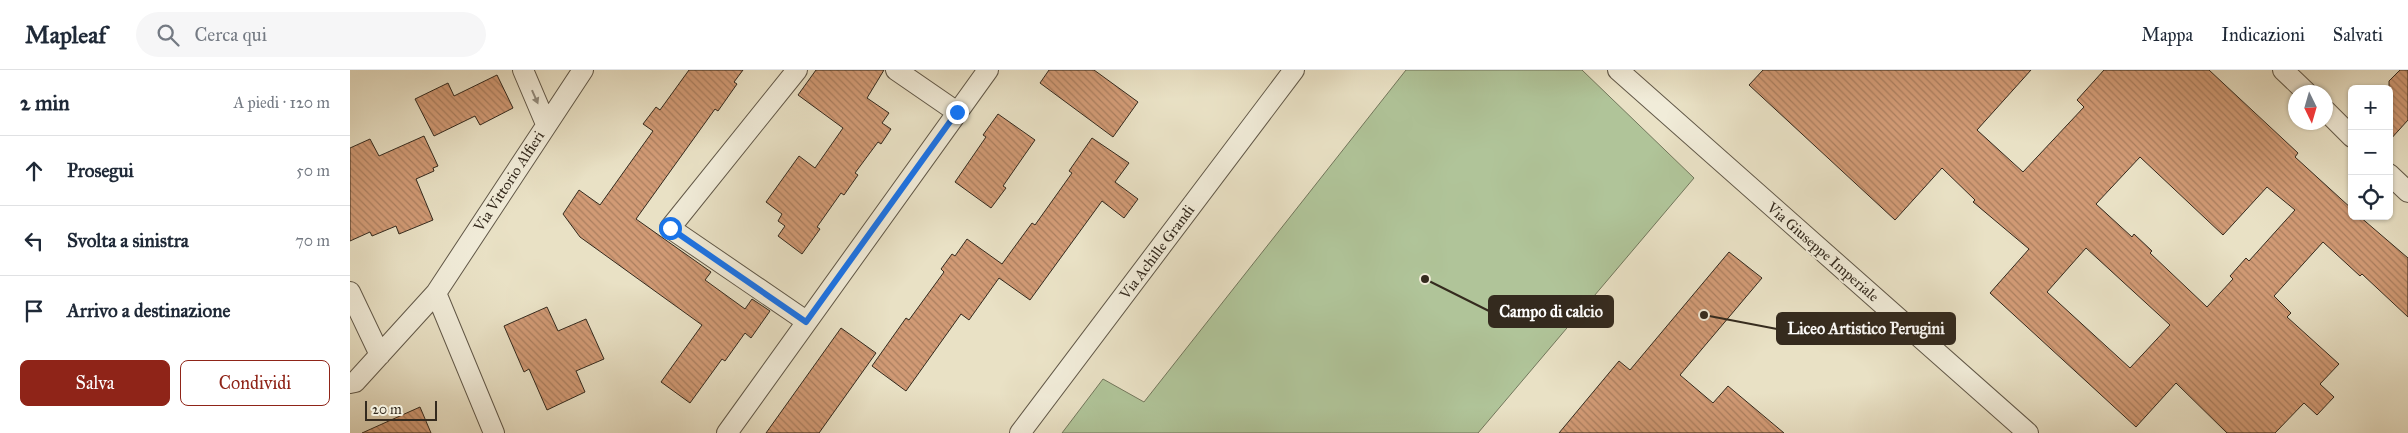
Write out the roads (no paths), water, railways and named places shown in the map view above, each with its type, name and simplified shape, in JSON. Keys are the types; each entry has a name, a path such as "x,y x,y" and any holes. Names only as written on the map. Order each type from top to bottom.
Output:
{"street":[{"path":"523,70 546,124"},
{"name":"Via Vittorio Alfieri","path":"350,383 354,382 380,355 436,293 583,70"},
{"path":"796,70 670,228 806,322"},
{"path":"896,70 957,112"},
{"path":"726,433 988,70"},
{"name":"Via Achille Grandi","path":"1020,433 1294,70"},
{"name":"Via Giuseppe Imperiale","path":"1618,70 2028,433"},
{"path":"2283,70 2299,85"},
{"path":"2333,119 2348,133"},
{"path":"350,292 380,355"},
{"path":"436,293 494,433"}],"place":[{"name":"Campo di calcio","path":"1425,279"},
{"name":"Liceo Artistico Perugini","path":"1704,315"}]}
